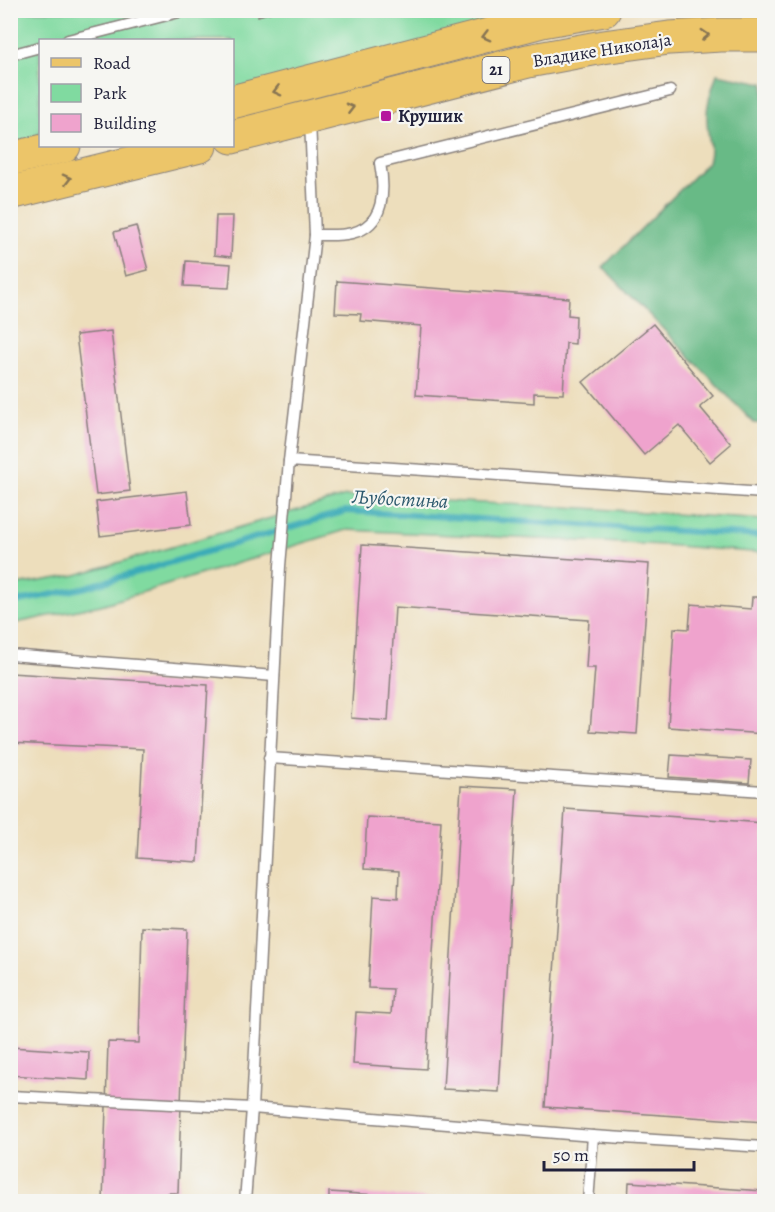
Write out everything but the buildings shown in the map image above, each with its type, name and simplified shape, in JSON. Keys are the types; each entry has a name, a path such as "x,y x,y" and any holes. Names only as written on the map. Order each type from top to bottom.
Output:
{"main road":[{"name":"Владике Николаја","path":"234,101 542,21 604,10"},
{"name":"Владике Николаја","path":"234,137 528,62 603,47 721,34 765,35"},
{"path":"10,159 60,147"},
{"path":"10,194 196,147"}],"lane":[{"path":"72,39 186,10"},
{"path":"10,55 39,48"},
{"path":"315,235 352,233 370,225 382,206 381,163 670,90"},
{"path":"245,1202 252,1108 280,566 289,461 315,235 310,118"},
{"path":"289,461 765,494"},
{"path":"10,655 274,676"},
{"path":"269,758 765,791"},
{"path":"10,1096 252,1108 593,1136 765,1147"},
{"path":"588,1202 593,1136"}],"green space":[{"path":"11,11 610,11 234,102 234,39 39,39 39,146 11,159"},
{"path":"717,74 764,83 764,424 754,423 603,267 708,162 710,151 707,108"},
{"path":"346,496 764,520 764,553 664,545 346,530 101,605 11,624 11,586 76,575"}],"waterway":[{"name":"Љубостиња","path":"10,603 83,588 346,511 764,536"}],"place":[{"name":"Крушик","path":"386,116"}]}
